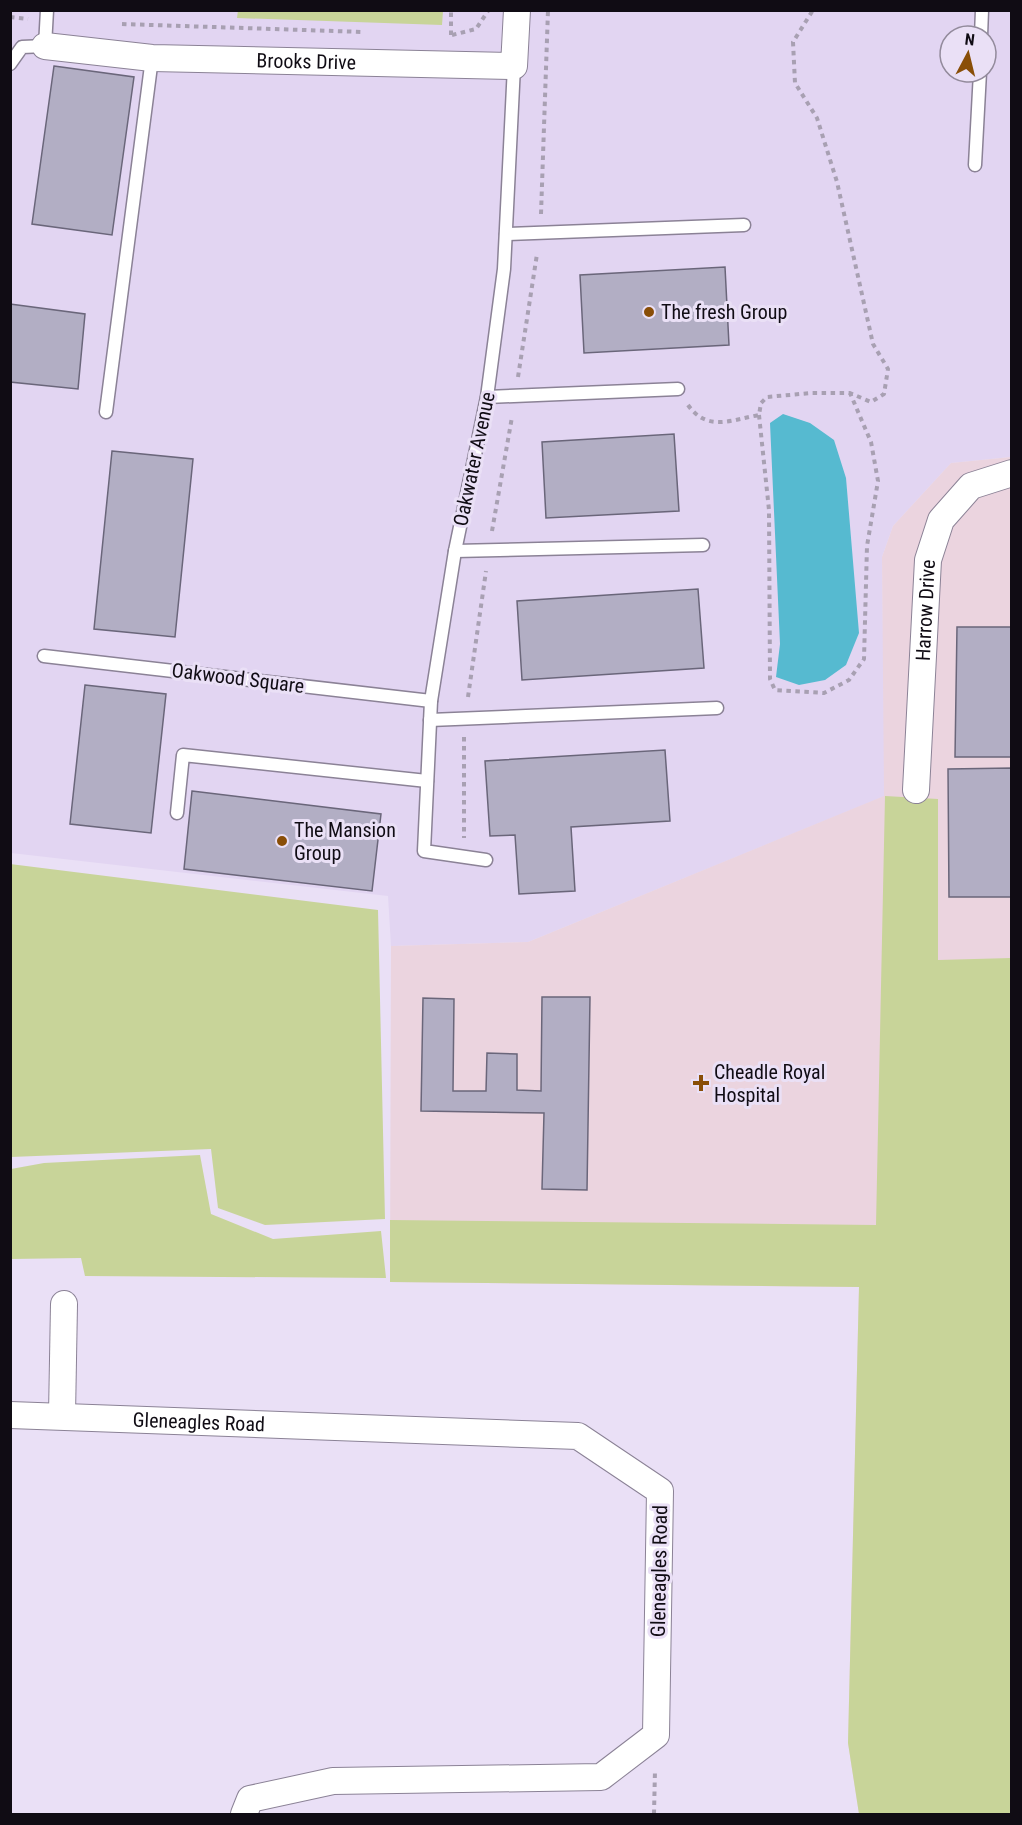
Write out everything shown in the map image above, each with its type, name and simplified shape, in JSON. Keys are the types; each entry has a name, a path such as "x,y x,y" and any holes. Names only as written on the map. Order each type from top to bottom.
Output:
{"street":[{"path":"514,66 517,10"},
{"name":"Brooks Drive","path":"46,26 152,58 514,66"},
{"name":"Harrow Drive","path":"916,790 928,560 941,520 971,486 1011,473"},
{"path":"62,1415 64,1304"},
{"name":"Gleneagles Road","path":"10,1415 62,1415 578,1436 660,1491 656,1735"},
{"path":"244,1815 250,1799 333,1780 601,1777 656,1735"}],"lane":[{"path":"10,64 22,47 46,26"},
{"path":"106,412 152,58"},
{"name":"Oakwater Avenue","path":"465,856 424,850 431,701 454,551 487,397 504,269 514,66"},
{"path":"975,165 979,84"},
{"path":"506,234 744,225"},
{"path":"487,397 678,390"},
{"path":"454,551 703,545"},
{"name":"Oakwood Square","path":"44,656 431,701"},
{"path":"430,720 717,708"},
{"path":"177,813 183,755 428,781"},
{"path":"465,856 486,860"}],"path":[{"path":"450,35 451,10"},
{"path":"439,35 476,29 489,10"},
{"path":"465,856 464,719 540,233 548,10"},
{"path":"813,10 793,42 795,83 820,129 837,182 873,344 888,369 885,394 871,402 850,393 811,393 767,397 761,403 759,415 769,510 770,679 775,690 824,693 849,680 864,659 867,546 878,481 872,442 850,393"},
{"path":"10,17 46,26"},
{"path":"120,24 368,32"},
{"path":"678,390 696,416 715,423 759,415"},
{"path":"654,1815 656,1735"}],"shaded area":[{"path":"11,11 1011,11 1011,457 951,463 893,526 882,557 885,796 528,942 391,946 388,896 11,853"},
{"name":"Cheadle Royal Hospital","path":"1011,457 1011,1814 859,1814 848,1743 859,1287 390,1282 391,946 528,942 884,796 882,557 893,526 951,463"}],"green space":[{"path":"238,10 443,11 442,25 237,18"},
{"path":"885,796 938,799 938,960 1011,958 1011,1814 859,1814 848,1743 859,1287 390,1282 390,1220 876,1225"},
{"path":"10,864 378,910 385,1219 265,1225 218,1208 211,1149 11,1157"},
{"path":"200,1155 211,1214 273,1239 381,1231 386,1278 85,1276 81,1258 11,1259 11,1169 44,1163"}],"water":[{"path":"783,414 810,423 834,440 846,478 859,633 846,665 825,680 799,685 776,677 780,644 770,423"}],"building":[{"path":"54,66 134,77 112,235 32,224"},
{"path":"725,267 729,345 584,353 580,275"},
{"path":"10,304 85,314 78,389 10,382"},
{"path":"674,434 679,511 546,518 542,442"},
{"path":"112,451 193,459 175,637 94,629"},
{"path":"698,589 704,668 522,680 517,601"},
{"path":"957,627 1012,627 1012,757 955,757"},
{"path":"85,685 166,694 151,833 70,824"},
{"path":"665,750 670,821 571,827 575,891 519,894 515,835 490,836 485,761"},
{"path":"1012,768 1012,897 949,897 948,769"},
{"name":"The Mansion Group","path":"192,791 381,814 372,891 184,869"},
{"path":"542,997 590,997 587,1190 542,1189 544,1113 421,1111 423,998 454,999 453,1091 486,1091 487,1053 517,1054 517,1090 541,1091"}],"place":[{"name":"The fresh Group","path":"649,312"},
{"name":"The Mansion Group","path":"282,841"},
{"name":"Cheadle Royal Hospital","path":"701,1083"}]}
